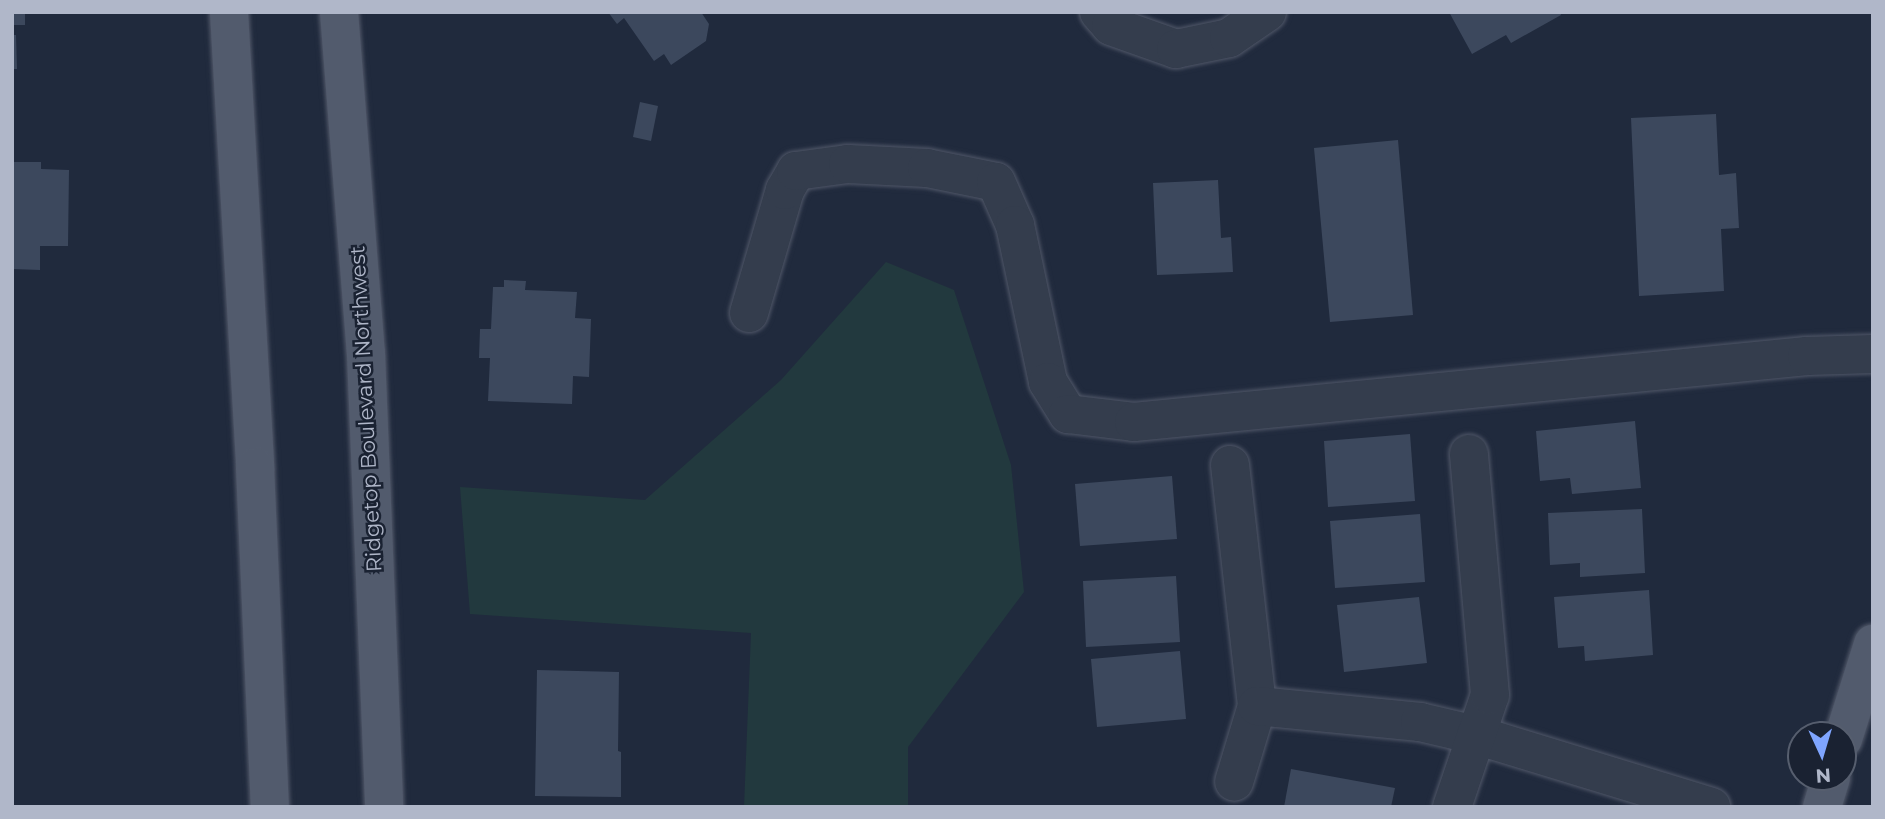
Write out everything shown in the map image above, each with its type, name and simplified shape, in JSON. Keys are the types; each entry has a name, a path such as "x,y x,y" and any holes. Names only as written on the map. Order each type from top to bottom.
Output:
{"main road":[{"path":"229,12 270,807"},
{"name":"Ridgetop Boulevard Northwest","path":"339,12 366,354 384,807"},
{"path":"1849,721 1873,644"},
{"path":"264,688 288,807"}],"street":[{"path":"1099,12 1111,26 1176,49 1229,38 1267,12"},
{"path":"749,313 785,190 796,171 848,164 927,168 996,182 1015,225 1048,382 1068,414 1133,422 1807,356 1873,354"},
{"path":"1452,807 1490,695 1469,454"},
{"path":"1230,465 1256,706 1234,782"},
{"path":"1256,706 1420,722 1476,735 1711,807"}],"green space":[{"path":"886,262 954,290 1011,465 1024,592 908,747 908,807 744,807 751,633 470,614 460,487 645,500 781,380"}],"building":[{"path":"12,12 25,12 25,25 12,25"},
{"path":"608,12 701,12 709,24 706,41 671,65 664,54 654,61 624,18 617,24"},
{"path":"1449,12 1560,12 1561,15 1511,43 1506,35 1472,54"},
{"path":"12,35 16,35 17,69 12,69"},
{"path":"640,102 658,106 651,141 633,137"},
{"path":"1716,114 1719,175 1736,173 1739,228 1721,229 1724,291 1639,296 1631,118"},
{"path":"1398,140 1413,315 1330,322 1314,148"},
{"path":"12,162 41,162 41,169 69,170 68,246 40,246 40,270 12,269"},
{"path":"1218,180 1221,238 1231,237 1233,272 1157,275 1153,183"},
{"path":"504,280 526,281 525,290 577,292 575,318 591,319 589,377 573,376 572,404 488,401 490,358 479,358 480,329 491,329 493,287 504,287"},
{"path":"1635,421 1641,488 1572,494 1570,478 1540,481 1536,431"},
{"path":"1410,434 1415,501 1328,507 1324,441"},
{"path":"1172,476 1177,539 1080,546 1075,484"},
{"path":"1642,509 1645,573 1580,577 1580,563 1550,565 1548,513"},
{"path":"1420,514 1425,582 1335,588 1330,521"},
{"path":"1176,576 1180,642 1086,647 1083,581"},
{"path":"1649,590 1653,655 1585,661 1584,646 1558,648 1554,597"},
{"path":"1419,597 1427,663 1344,672 1337,605"},
{"path":"1180,651 1186,719 1097,727 1091,659"},
{"path":"537,670 619,672 618,751 621,752 621,797 535,796"},
{"path":"1291,769 1395,788 1391,807 1284,807"}]}
